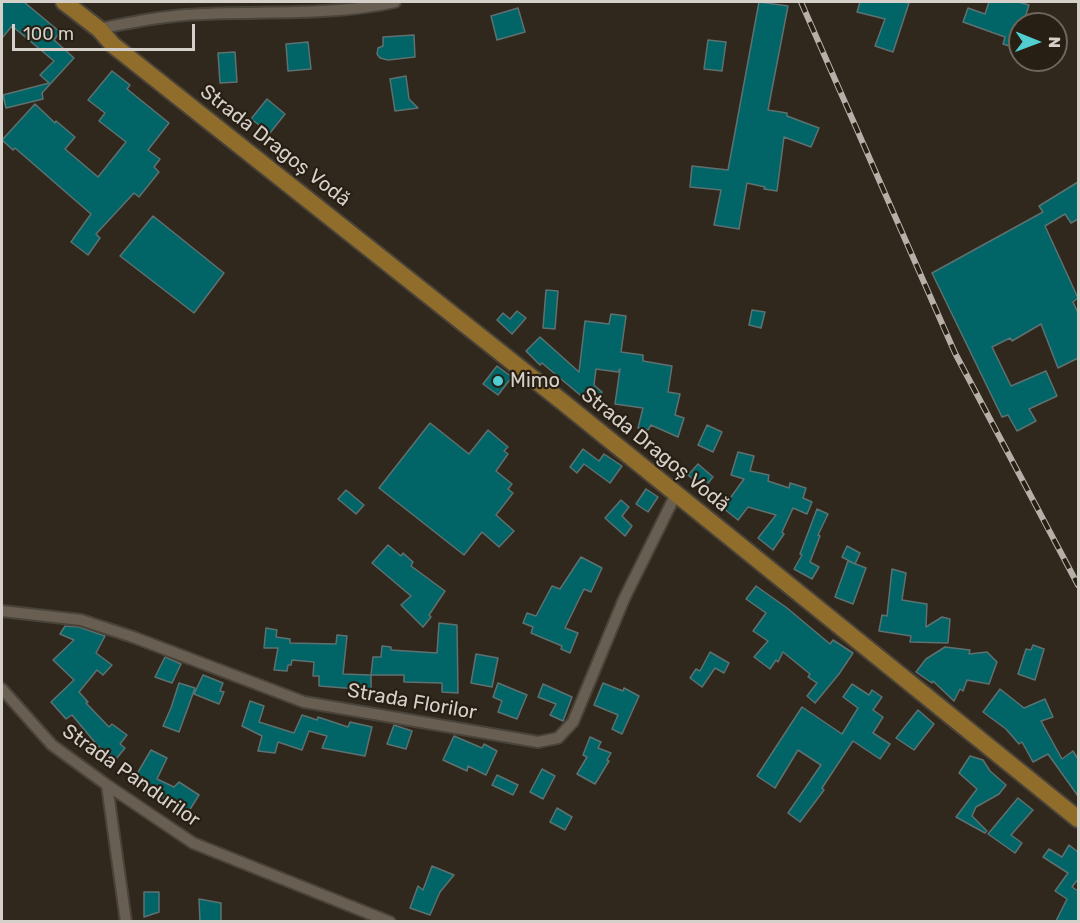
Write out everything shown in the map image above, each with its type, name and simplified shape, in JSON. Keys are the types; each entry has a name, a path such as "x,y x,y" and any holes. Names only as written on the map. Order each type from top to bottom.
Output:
{"main road":[{"name":"Strada Dragoș Vodă","path":"64,2 99,29 113,45 564,403 1078,819"}],"street":[{"path":"99,29 138,20 184,15 330,11 395,2"},
{"name":"Strada Florilor","path":"2,611 81,620 134,637 304,702 538,742 558,738 573,722 624,599 676,494"},
{"name":"Strada Pandurilor","path":"2,689 52,745 193,843 390,921"},
{"path":"107,785 126,921"}],"building":[{"path":"2,2 24,2 60,32 54,40 74,58 42,93 43,99 6,108 3,95 49,83 40,75 54,61 12,26 2,38"},
{"path":"759,2 788,6 768,110 787,113 787,116 819,128 811,147 784,137 777,191 747,183 739,229 714,225 721,190 690,187 692,166 728,170"},
{"path":"860,2 909,3 893,52 875,46 885,19 857,12"},
{"path":"989,2 1018,2 1029,5 1027,12 1008,12 1008,46 1003,44 1005,37 963,22 968,8 985,14"},
{"path":"518,8 525,32 497,40 491,16"},
{"path":"414,35 415,57 388,60 380,58 377,54 378,48 383,46 383,37"},
{"path":"708,40 726,42 722,71 704,69"},
{"path":"308,42 311,69 288,71 286,44"},
{"path":"235,52 237,82 220,83 218,53"},
{"path":"112,71 130,85 127,89 169,123 148,150 160,159 154,167 159,172 139,197 134,193 96,234 100,238 88,255 71,242 91,214 15,148 13,150 2,140 35,104 55,123 56,121 75,137 65,149 98,177 126,142 99,121 105,113 88,100"},
{"path":"406,76 409,99 418,108 395,111 390,79"},
{"path":"267,99 285,114 270,133 251,119"},
{"path":"1078,182 1078,219 1071,223 1065,214 1045,226 1078,298 1073,302 1078,313 1078,358 1058,368 1041,324 1012,341 1010,338 992,347 1011,386 1046,371 1057,396 1029,409 1036,421 1017,431 1008,415 1002,417 932,273 1043,212 1039,206"},
{"path":"153,216 224,273 194,313 120,256"},
{"path":"546,290 558,291 555,329 543,328"},
{"path":"752,310 765,312 761,328 749,325"},
{"path":"517,311 526,318 512,334 497,320 503,313 510,319"},
{"path":"611,314 626,316 621,352 643,355 643,361 672,366 668,392 680,394 675,415 684,418 678,437 651,425 648,430 638,428 643,408 615,404 620,369 618,372 596,369 594,385 602,392 592,405 542,363 540,365 526,351 540,337 579,372 585,321 609,324"},
{"name":"Mimo","path":"497,366 512,377 498,395 483,384"},
{"path":"430,423 469,454 488,430 508,447 504,451 508,454 496,471 512,484 508,489 513,493 496,515 514,531 499,547 482,532 464,555 379,488"},
{"path":"707,425 722,432 713,452 698,445"},
{"path":"583,449 599,461 604,454 622,466 610,483 584,464 577,473 570,467"},
{"path":"738,452 754,456 750,471 769,475 768,481 789,488 790,483 806,488 803,498 812,502 807,514 793,508 782,532 784,534 773,550 758,538 776,515 748,507 738,520 723,508 744,479 731,475"},
{"path":"698,464 713,477 704,488 688,475"},
{"path":"646,489 658,497 648,512 636,504"},
{"path":"346,490 364,505 356,514 338,499"},
{"path":"621,500 629,507 622,516 632,526 625,536 605,518"},
{"path":"817,509 828,514 818,535 820,536 810,562 819,567 812,579 794,569 802,555 800,554"},
{"path":"388,545 401,556 403,553 413,562 411,566 445,591 423,627 401,605 411,596 372,563"},
{"path":"847,546 860,553 855,564 842,557"},
{"path":"581,557 602,568 591,592 584,589 565,628 578,633 570,653 561,649 562,646 531,633 533,627 523,623 527,613 536,616 552,586 560,589"},
{"path":"848,561 866,568 853,604 835,597"},
{"path":"892,569 906,573 902,600 927,604 926,627 942,617 950,619 948,643 910,642 911,636 879,631 882,615 887,616"},
{"path":"756,586 787,608 830,644 833,640 853,653 815,703 807,696 817,683 808,677 810,674 783,652 778,662 776,660 770,669 754,657 768,641 753,631 766,613 746,599"},
{"path":"439,623 457,625 458,693 442,692 442,683 404,682 404,675 371,675 373,657 381,657 382,646 391,647 391,650 437,653"},
{"path":"65,626 79,627 105,636 96,653 112,665 103,675 97,670 79,692 88,702 86,703 109,727 112,724 127,735 120,744 125,748 116,759 98,746 72,715 66,719 51,702 74,680 53,660 74,640 60,634"},
{"path":"266,628 277,630 276,637 290,639 290,643 336,644 337,635 347,636 343,674 371,675 371,690 319,686 319,676 313,676 314,662 292,660 287,671 274,670 278,648 264,648"},
{"path":"1033,645 1044,649 1035,680 1018,674 1026,649 1031,650"},
{"path":"945,647 970,650 969,654 987,652 997,662 989,684 967,680 963,691 960,689 954,701 933,681 932,683 916,672 926,659"},
{"path":"710,652 729,663 724,673 715,668 702,687 690,678 696,669 700,671"},
{"path":"476,654 498,658 492,687 471,683"},
{"path":"165,657 181,664 172,683 155,677"},
{"path":"203,675 223,683 220,691 224,692 219,704 194,694"},
{"path":"179,683 195,688 179,732 163,726"},
{"path":"498,683 527,695 517,719 498,712 502,701 493,697"},
{"path":"603,683 623,691 624,688 639,696 622,734 612,729 618,715 594,705"},
{"path":"543,684 572,697 563,721 550,715 556,704 538,697"},
{"path":"852,684 869,695 872,690 882,697 873,710 883,717 873,733 890,744 880,759 853,741 822,788 824,790 800,822 788,813 821,765 798,750 775,788 757,776 802,707 842,734 858,708 843,697"},
{"path":"1000,689 1024,708 1045,699 1053,717 1041,721 1062,759 1073,751 1078,759 1078,796 1048,754 1033,762 1022,742 1019,744 1006,729 983,712"},
{"path":"250,701 264,706 259,722 294,733 302,715 317,720 318,717 348,727 350,722 372,727 365,756 322,748 327,736 309,731 302,750 278,742 275,753 258,751 262,736 242,726"},
{"path":"918,710 934,724 914,750 896,738"},
{"path":"394,725 412,731 406,749 387,744"},
{"path":"454,736 482,748 484,744 497,751 486,775 468,766 467,771 443,760"},
{"path":"590,737 601,742 598,748 611,753 607,760 609,761 595,784 577,774 587,757 583,755"},
{"path":"151,750 167,758 157,779 174,787 179,782 199,795 189,811 163,798 164,796 134,779"},
{"path":"970,756 983,760 990,771 1006,785 999,794 976,807 972,816 987,831 985,833 956,817 977,789 959,773"},
{"path":"542,769 555,776 543,799 530,792"},
{"path":"497,775 518,785 513,795 492,785"},
{"path":"1018,798 1033,810 1011,835 1022,843 1015,853 988,834"},
{"path":"557,808 572,817 565,830 550,822"},
{"path":"1069,845 1078,852 1078,879 1072,887 1078,891 1078,921 1056,921 1067,899 1055,891 1068,873 1043,857 1049,849 1062,857"},
{"path":"432,866 454,875 440,892 430,915 410,908 418,886 423,890"},
{"path":"144,892 159,892 159,912 144,917"},
{"path":"199,899 221,903 221,921 200,921"}],"railway":[{"path":"801,2 955,353 1078,585"}],"place":[{"name":"Mimo","path":"498,381"}]}
